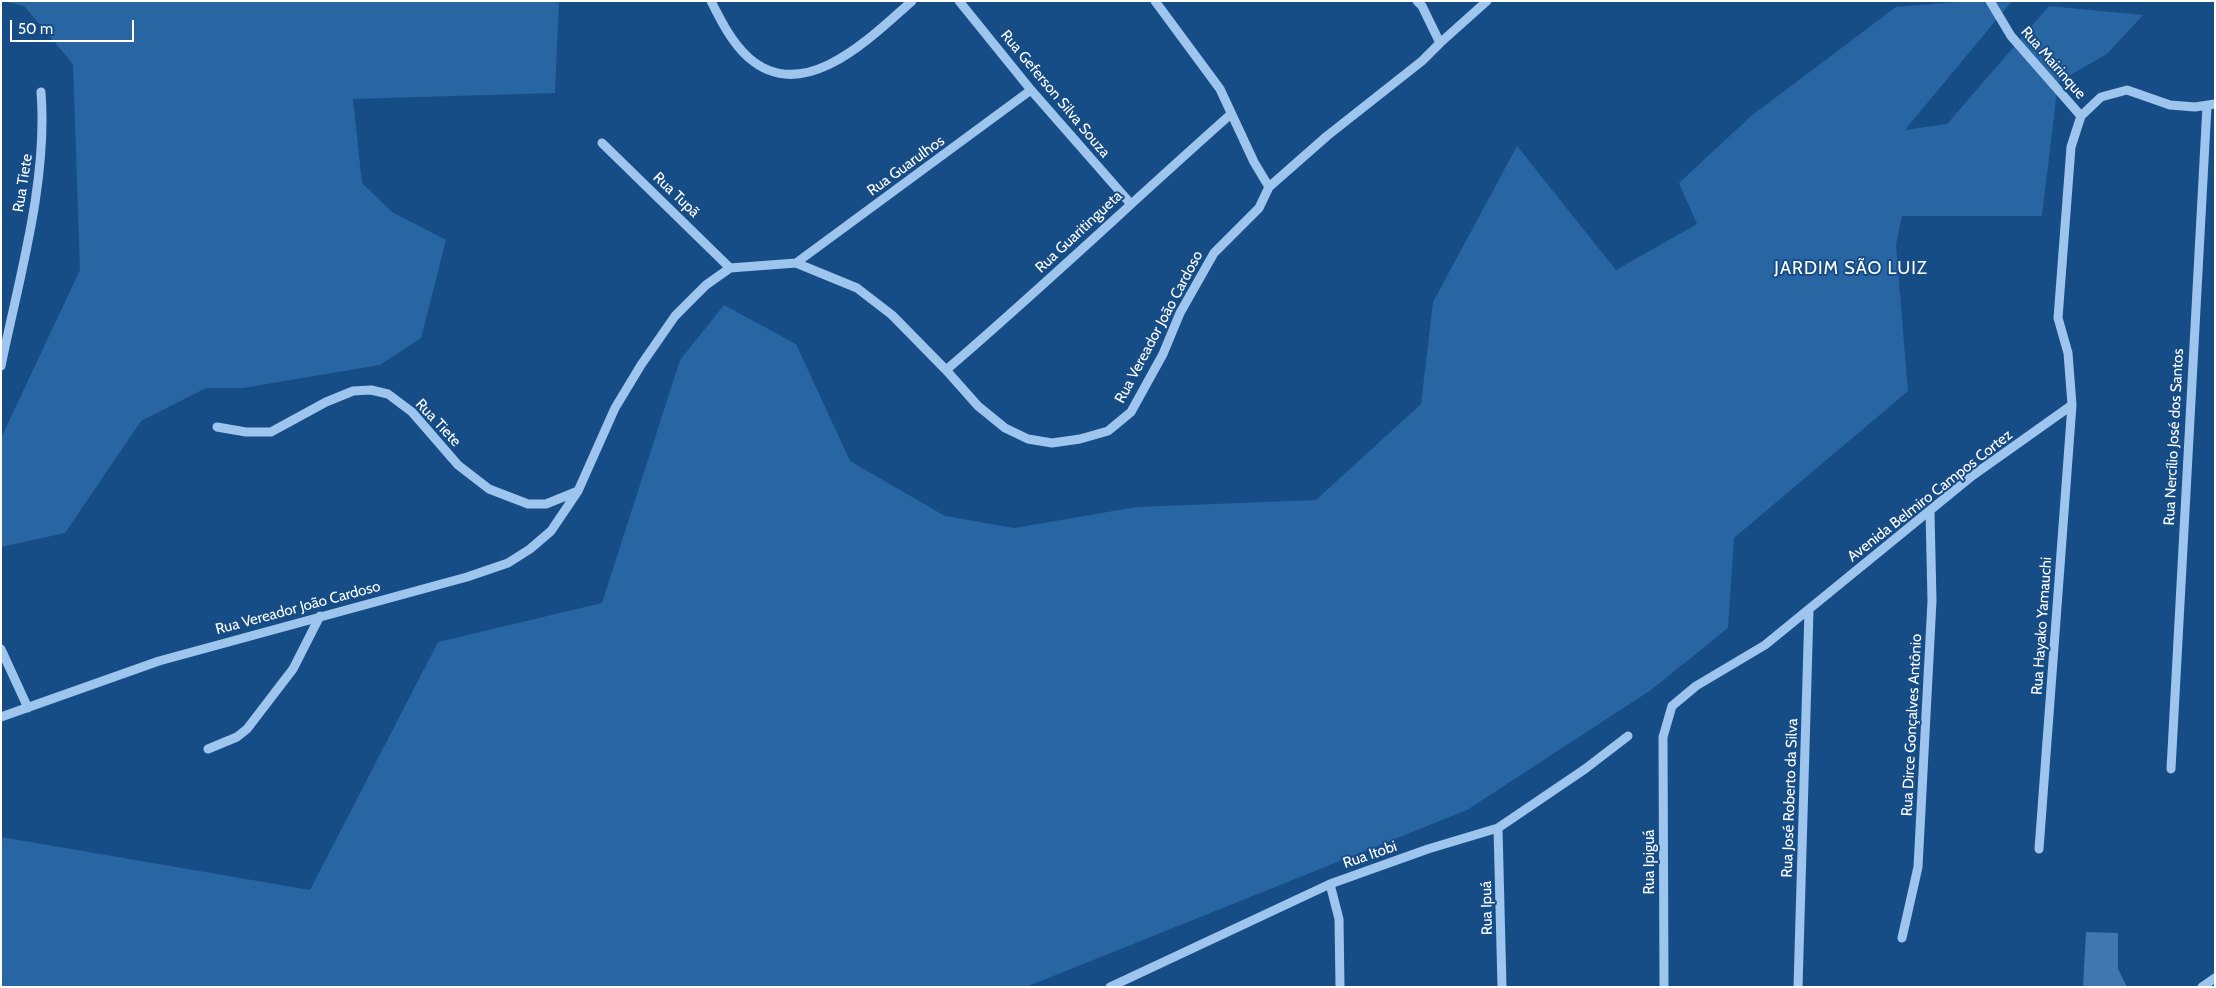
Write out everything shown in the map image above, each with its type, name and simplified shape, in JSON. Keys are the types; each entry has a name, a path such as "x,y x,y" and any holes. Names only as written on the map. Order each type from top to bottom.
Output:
{"street":[{"path":"711,1 730,37 749,58 769,70 788,75 809,72 834,63 870,38 912,1"},
{"name":"Rua Geferson Silva Souza","path":"959,1 1031,90 1130,203"},
{"path":"1155,1 1220,89 1254,162 1269,187"},
{"name":"Rua Vereador João Cardoso","path":"796,264 857,288 892,315 978,406 1005,428 1028,439 1052,443 1080,439 1108,430 1131,412 1162,354 1184,306 1214,253 1259,208 1269,187 1327,136 1422,61 1487,1"},
{"name":"Rua Mairinque","path":"1990,1 2011,36 2081,116"},
{"path":"1420,3 1440,43"},
{"name":"Rua Guarulhos","path":"796,264 1031,90"},
{"path":"2072,404 2068,353 2058,318 2071,146 2081,116 2101,97 2127,90 2170,105 2195,107 2211,105"},
{"name":"Rua Tiete","path":"1,366 31,219 42,152 43,118 41,92"},
{"name":"Rua Nercílio José dos Santos","path":"2171,769 2211,105"},
{"name":"Rua Guaritingueta","path":"946,370 1028,300 1130,203 1231,114"},
{"name":"Rua Tupã","path":"602,143 730,268"},
{"path":"730,268 796,264"},
{"name":"Rua Vereador João Cardoso","path":"1,718 159,661 467,577 508,562 530,549 551,531 578,491 615,408 640,365 675,316 706,285 730,268"},
{"name":"Rua Tiete","path":"217,427 246,432 271,432 326,402 353,391 372,390 388,394 412,412 458,466 488,489 528,504 546,504 578,491"},
{"name":"Avenida Belmiro Campos Cortez","path":"1663,737 1672,706 1696,686 1765,645 1972,476 2072,404"},
{"name":"Rua Hayako Yamauchi","path":"2038,849 2072,404"},
{"name":"Rua Dirce Gonçalves Antônio","path":"1902,938 1918,867 1932,601 1930,512"},
{"name":"Rua José Roberto da Silva","path":"1798,987 1809,610"},
{"path":"208,749 237,737 248,729 294,669 320,616"},
{"path":"1,649 28,708"},
{"name":"Rua Itobi","path":"1110,987 1330,884 1428,849 1498,828 1628,736"},
{"name":"Rua Ipiguá","path":"1663,737 1664,987"},
{"name":"Rua Ipuá","path":"1498,828 1502,987"},
{"path":"1330,884 1339,918 1340,987"},
{"path":"2202,987 2215,978"}],"shaded area":[{"path":"3,1 559,1 555,93 353,99 362,183 392,212 446,240 421,338 380,365 243,388 206,388 141,421 65,533 1,547 1,438 80,270 73,64 24,6"},
{"path":"1968,1 2012,1 1905,130 1947,124 2049,6 2143,15 2107,54 2058,82 2042,216 1902,216 1896,245 1908,391 1734,538 1728,628 1651,690 1467,810 1026,987 1,987 1,837 310,890 438,642 602,603 680,360 724,305 796,344 850,461 945,516 1014,528 1137,507 1316,500 1421,404 1433,302 1517,146 1616,270 1697,224 1679,183 1751,116 1896,7"}],"building":[{"path":"2086,932 2118,933 2118,969 2127,987 2083,987"}],"district":[{"name":"JARDIM SÃO LUIZ","path":"1851,269"}]}
